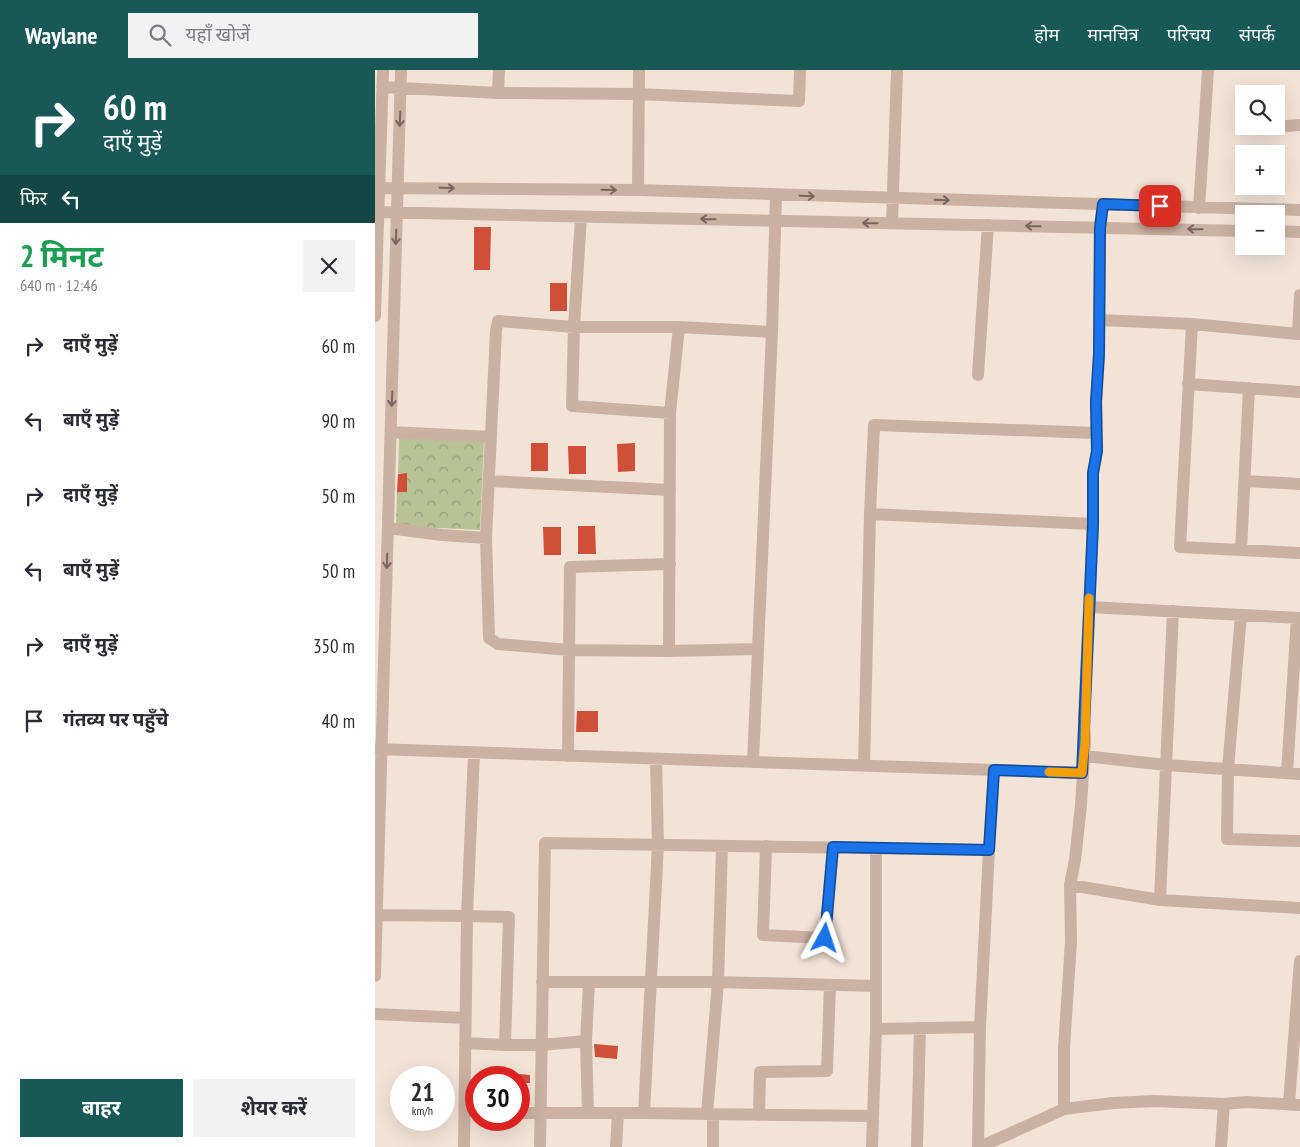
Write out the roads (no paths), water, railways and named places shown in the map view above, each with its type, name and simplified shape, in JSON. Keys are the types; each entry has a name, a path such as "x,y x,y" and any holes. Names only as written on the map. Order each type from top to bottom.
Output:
{"street":[{"path":"375,316 377,188 383,70"},
{"path":"375,976 378,750 388,528 401,70"},
{"path":"498,93 499,70"},
{"path":"638,190 639,70"},
{"path":"382,87 498,93 638,94 799,101 800,70"},
{"path":"892,223 897,70"},
{"path":"1199,208 1208,70"},
{"path":"377,188 638,190 1300,210"},
{"path":"753,762 776,195"},
{"path":"1063,1109 1063,1048 1066,1028 1066,994 1071,941 1070,885 1075,860 1084,756 1093,524 1093,473 1097,451 1100,228 1103,204"},
{"path":"377,212 1235,230"},
{"path":"581,216 574,327 572,406 670,413"},
{"path":"978,375 988,225"},
{"path":"1285,231 1300,232"},
{"path":"1099,320 1191,324 1299,334 1300,295"},
{"path":"758,650 569,650 498,644 489,638 486,538 498,321 574,327 679,327 771,332"},
{"path":"1191,324 1180,547 1300,553"},
{"path":"669,651 670,413 679,327"},
{"path":"1188,384 1300,392"},
{"path":"1241,550 1249,388"},
{"path":"864,766 869,514 873,425 1096,433"},
{"path":"391,432 491,437"},
{"path":"489,481 670,490"},
{"path":"1245,481 1300,484"},
{"path":"869,514 1093,524"},
{"path":"388,528 486,538"},
{"path":"568,756 570,567 670,564"},
{"path":"1089,607 1298,618 1287,773"},
{"path":"1160,900 1173,612"},
{"path":"1241,615 1228,770 1227,839 1300,840"},
{"path":"378,750 1082,773"},
{"path":"467,1066 465,1018 467,916 474,753"},
{"path":"1084,756 1166,765 1300,774"},
{"path":"644,1113 658,845 656,759"},
{"path":"994,770 980,1027 979,1147 1039,1122 1063,1109 1113,1103 1153,1101 1224,1104 1246,1102 1295,1105 1300,961"},
{"path":"540,1147 545,843 989,850"},
{"path":"713,1147 710,1114 718,982 722,846"},
{"path":"765,846 763,934 825,938 833,847"},
{"path":"872,1147 876,1029 876,848"},
{"path":"1070,885 1160,900 1300,908"},
{"path":"377,915 509,917 505,1045"},
{"path":"542,982 718,982 876,986"},
{"path":"588,1113 586,1041 589,982"},
{"path":"759,1115 761,1072 827,1071 830,985"},
{"path":"375,1014 465,1018"},
{"path":"876,1029 980,1027"},
{"path":"917,1147 920,1028"},
{"path":"465,1044 541,1045 586,1041"},
{"path":"1221,1147 1224,1104"},
{"path":"615,1147 618,1113"},
{"path":"530,1114 873,1116"},
{"path":"464,1147 467,1131"}]}
